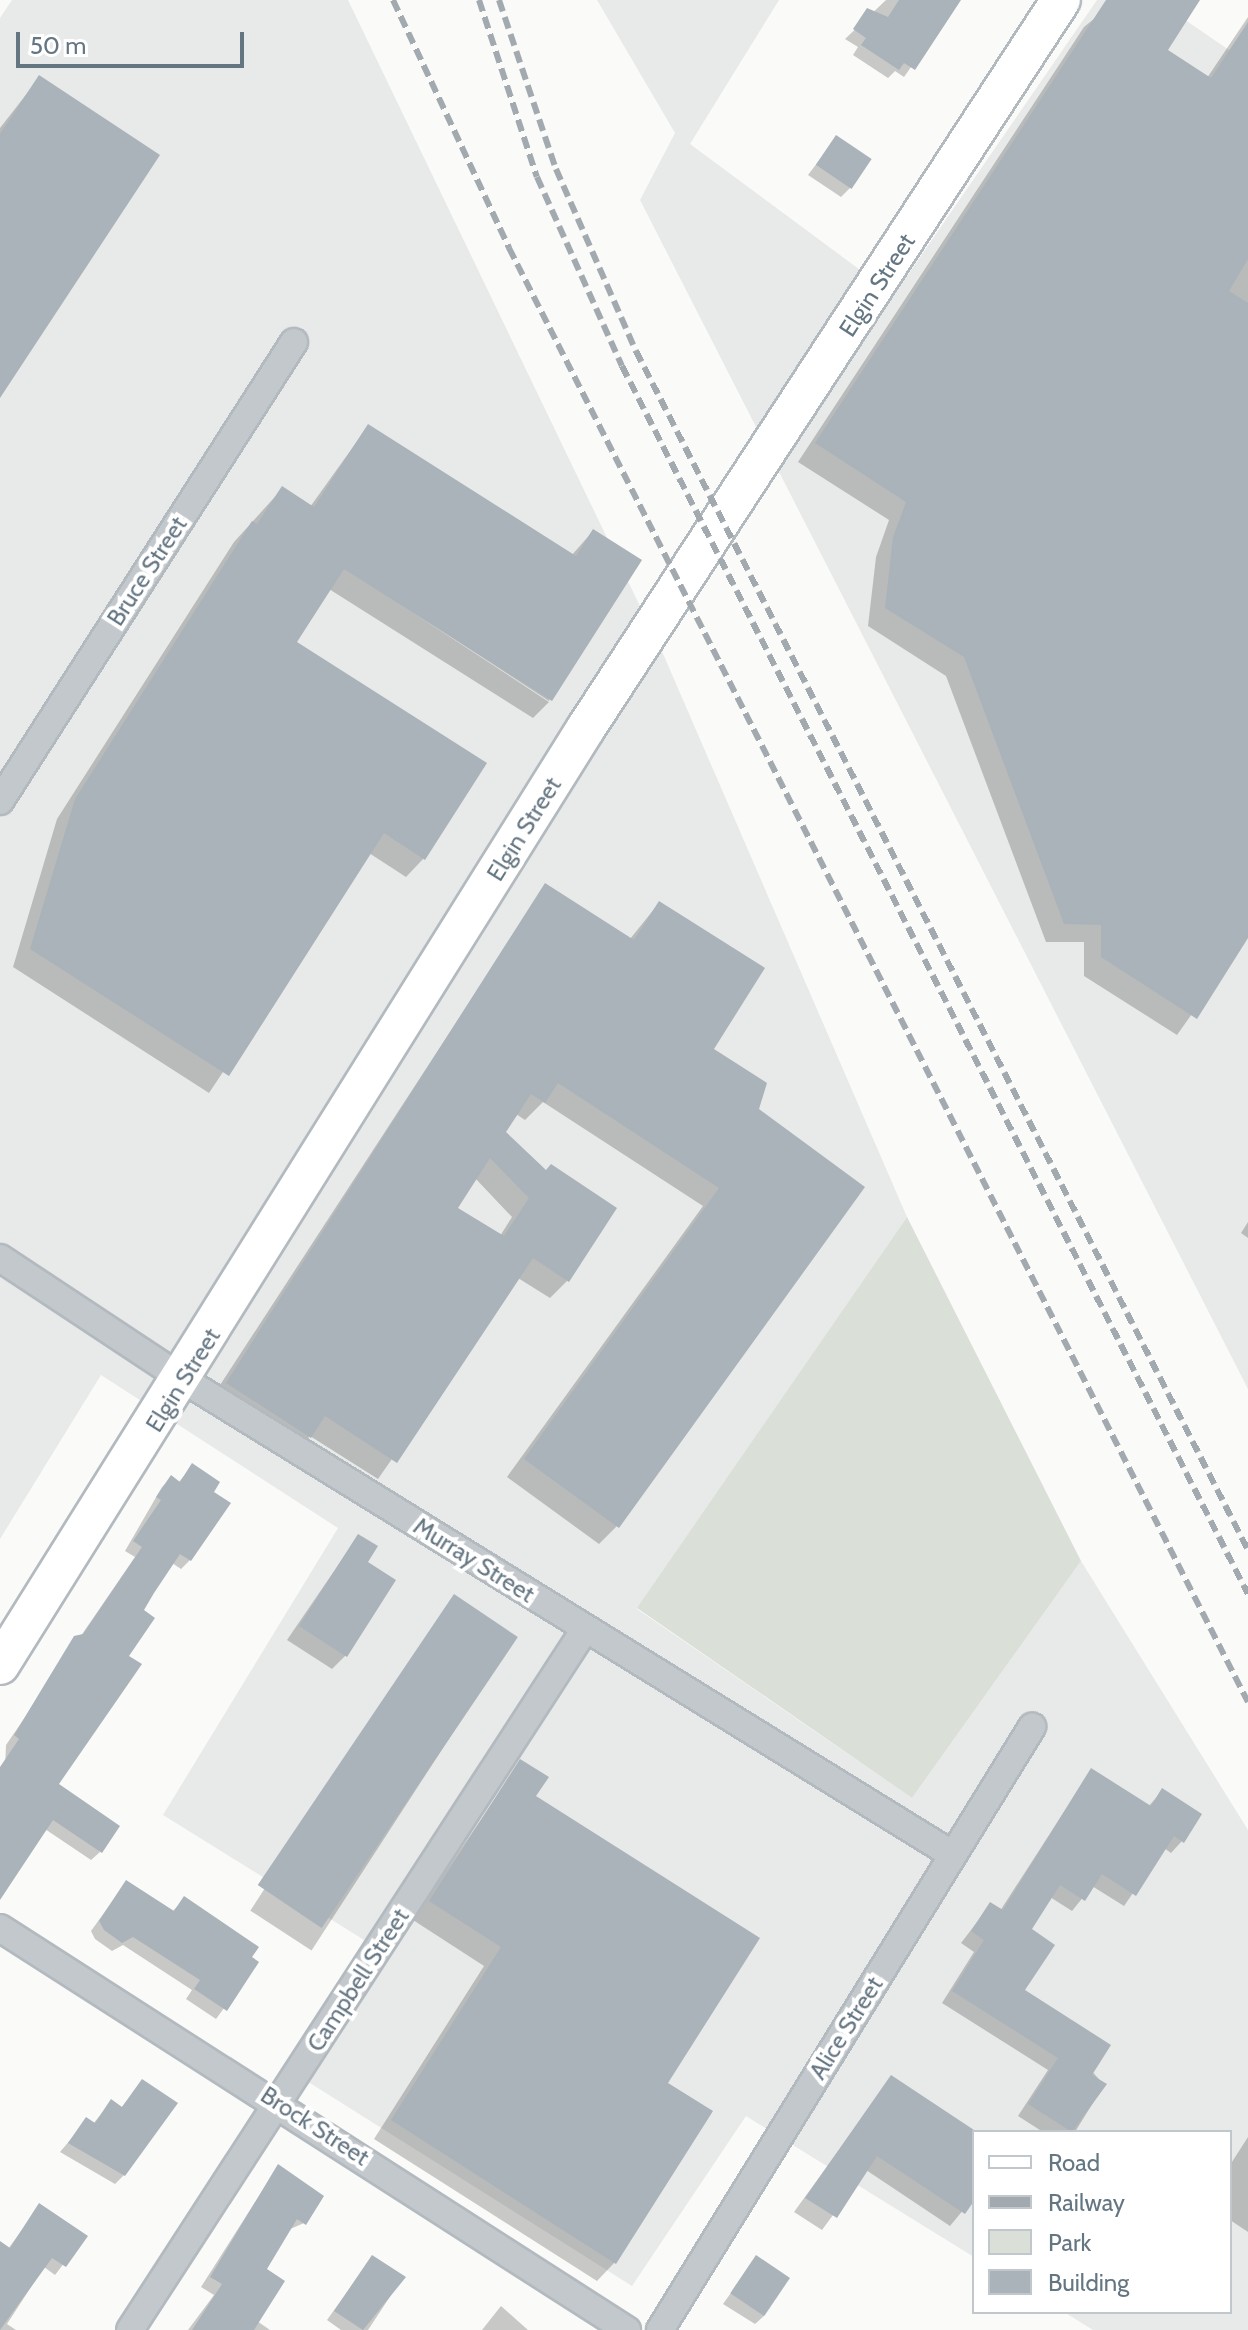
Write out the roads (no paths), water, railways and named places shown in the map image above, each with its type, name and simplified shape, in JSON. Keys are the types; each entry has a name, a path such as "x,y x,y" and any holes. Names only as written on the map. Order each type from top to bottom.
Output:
{"main road":[{"name":"Elgin Street","path":"0,1665 184,1380 586,728 1061,0"}],"street":[{"name":"Bruce Street","path":"0,801 294,342"},
{"name":"Murray Street","path":"0,1258 184,1380 953,1855"},
{"name":"Campbell Street","path":"130,2330 585,1629"},
{"name":"Alice Street","path":"660,2330 1032,1727"},
{"name":"Brock Street","path":"0,1928 279,2102 627,2330"}],"railway":[{"path":"393,0 509,248 1248,1702"},
{"path":"479,0 537,177 622,366 1248,1594"},
{"path":"499,0 556,169 636,351 1248,1550"}]}
